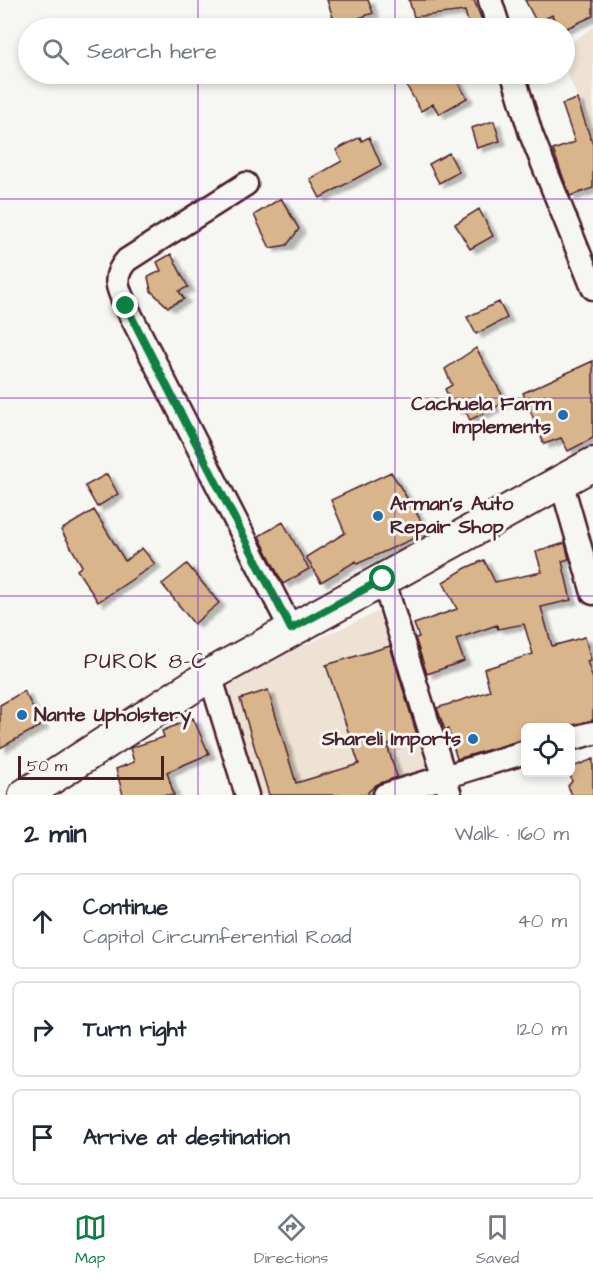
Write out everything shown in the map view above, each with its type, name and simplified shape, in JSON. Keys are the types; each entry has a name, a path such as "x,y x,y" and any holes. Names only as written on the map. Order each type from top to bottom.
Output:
{"main road":[{"path":"25,795 210,675 593,464"}],"street":[{"path":"490,0 496,18"},
{"path":"516,84 531,134 593,288"},
{"path":"246,184 127,260 119,268 116,280 122,298 291,629"},
{"path":"561,481 593,593"},
{"path":"383,579 447,785"},
{"path":"210,675 247,795"},
{"path":"575,738 593,733"},
{"path":"385,795 447,785 521,754"}],"shaded area":[{"path":"593,27 593,136 572,84 575,84 575,40"},
{"path":"386,608 433,770 361,795 253,795 217,685"}],"building":[{"path":"327,0 368,0 373,13 359,18 333,18"},
{"path":"409,0 474,0 481,18 467,18 465,11 414,17"},
{"path":"525,0 593,0 593,16 575,24 575,18 553,18 552,15 546,18 534,18"},
{"path":"406,84 459,84 467,98 439,114 433,104 421,111"},
{"path":"577,99 593,145 593,188 570,196 553,150 575,142 562,104"},
{"path":"494,121 500,141 477,148 471,128"},
{"path":"360,137 362,141 369,137 381,165 320,198 310,179 342,161 336,150"},
{"path":"449,153 459,172 439,183 429,164"},
{"path":"281,198 299,229 287,245 270,248 254,215"},
{"path":"479,209 493,236 470,249 455,224"},
{"path":"171,254 188,287 179,291 184,299 168,307 151,291 148,277 161,271 157,262"},
{"path":"499,302 507,318 476,334 467,317"},
{"path":"476,348 506,402 470,420 464,408 455,410 445,389 452,385 445,369"},
{"name":"Cachuela Farm Implements","path":"593,361 593,438 568,451 561,438 544,444 523,393"},
{"name":"Arman's Auto Repair Shop","path":"391,472 428,532 357,564 356,561 321,582 306,557 345,533 331,500"},
{"path":"107,474 118,494 97,507 85,486"},
{"path":"94,510 125,561 142,548 155,564 98,602 77,570 82,566 61,530"},
{"path":"283,522 309,569 283,584 259,536"},
{"path":"565,543 569,559 562,561 571,600 541,607 552,646 585,637 591,660 587,661 593,679 593,720 575,725 575,723 521,723 521,740 457,759 448,729 445,730 437,708 490,691 484,669 533,654 524,624 498,629 497,625 456,639 464,661 427,674 415,638 419,637 414,624 457,609 443,582 466,568 484,560 495,582 542,572 536,552"},
{"path":"187,564 219,603 194,624 162,584"},
{"path":"390,646 417,735 387,745 397,777 376,785 368,792 369,795 269,795 240,699 268,690 296,783 359,764 326,665"},
{"name":"Nante Upholstery","path":"24,691 42,725 0,748 0,705"},
{"path":"193,718 209,754 167,772 174,795 123,795 116,769 134,762 130,748 164,737 162,731"},
{"path":"593,759 593,795 572,795 568,786 572,781 571,777 575,777 575,766"}],"place":[{"name":"Cachuela Farm Implements","path":"563,415"},
{"name":"Arman's Auto Repair Shop","path":"378,516"},
{"name":"Nante Upholstery","path":"22,715"},
{"name":"Shareli Imports","path":"473,739"}],"district":[{"name":"PUROK 8-C","path":"146,661"}],"route":[{"path":"126,306 291,629 383,579"}]}
